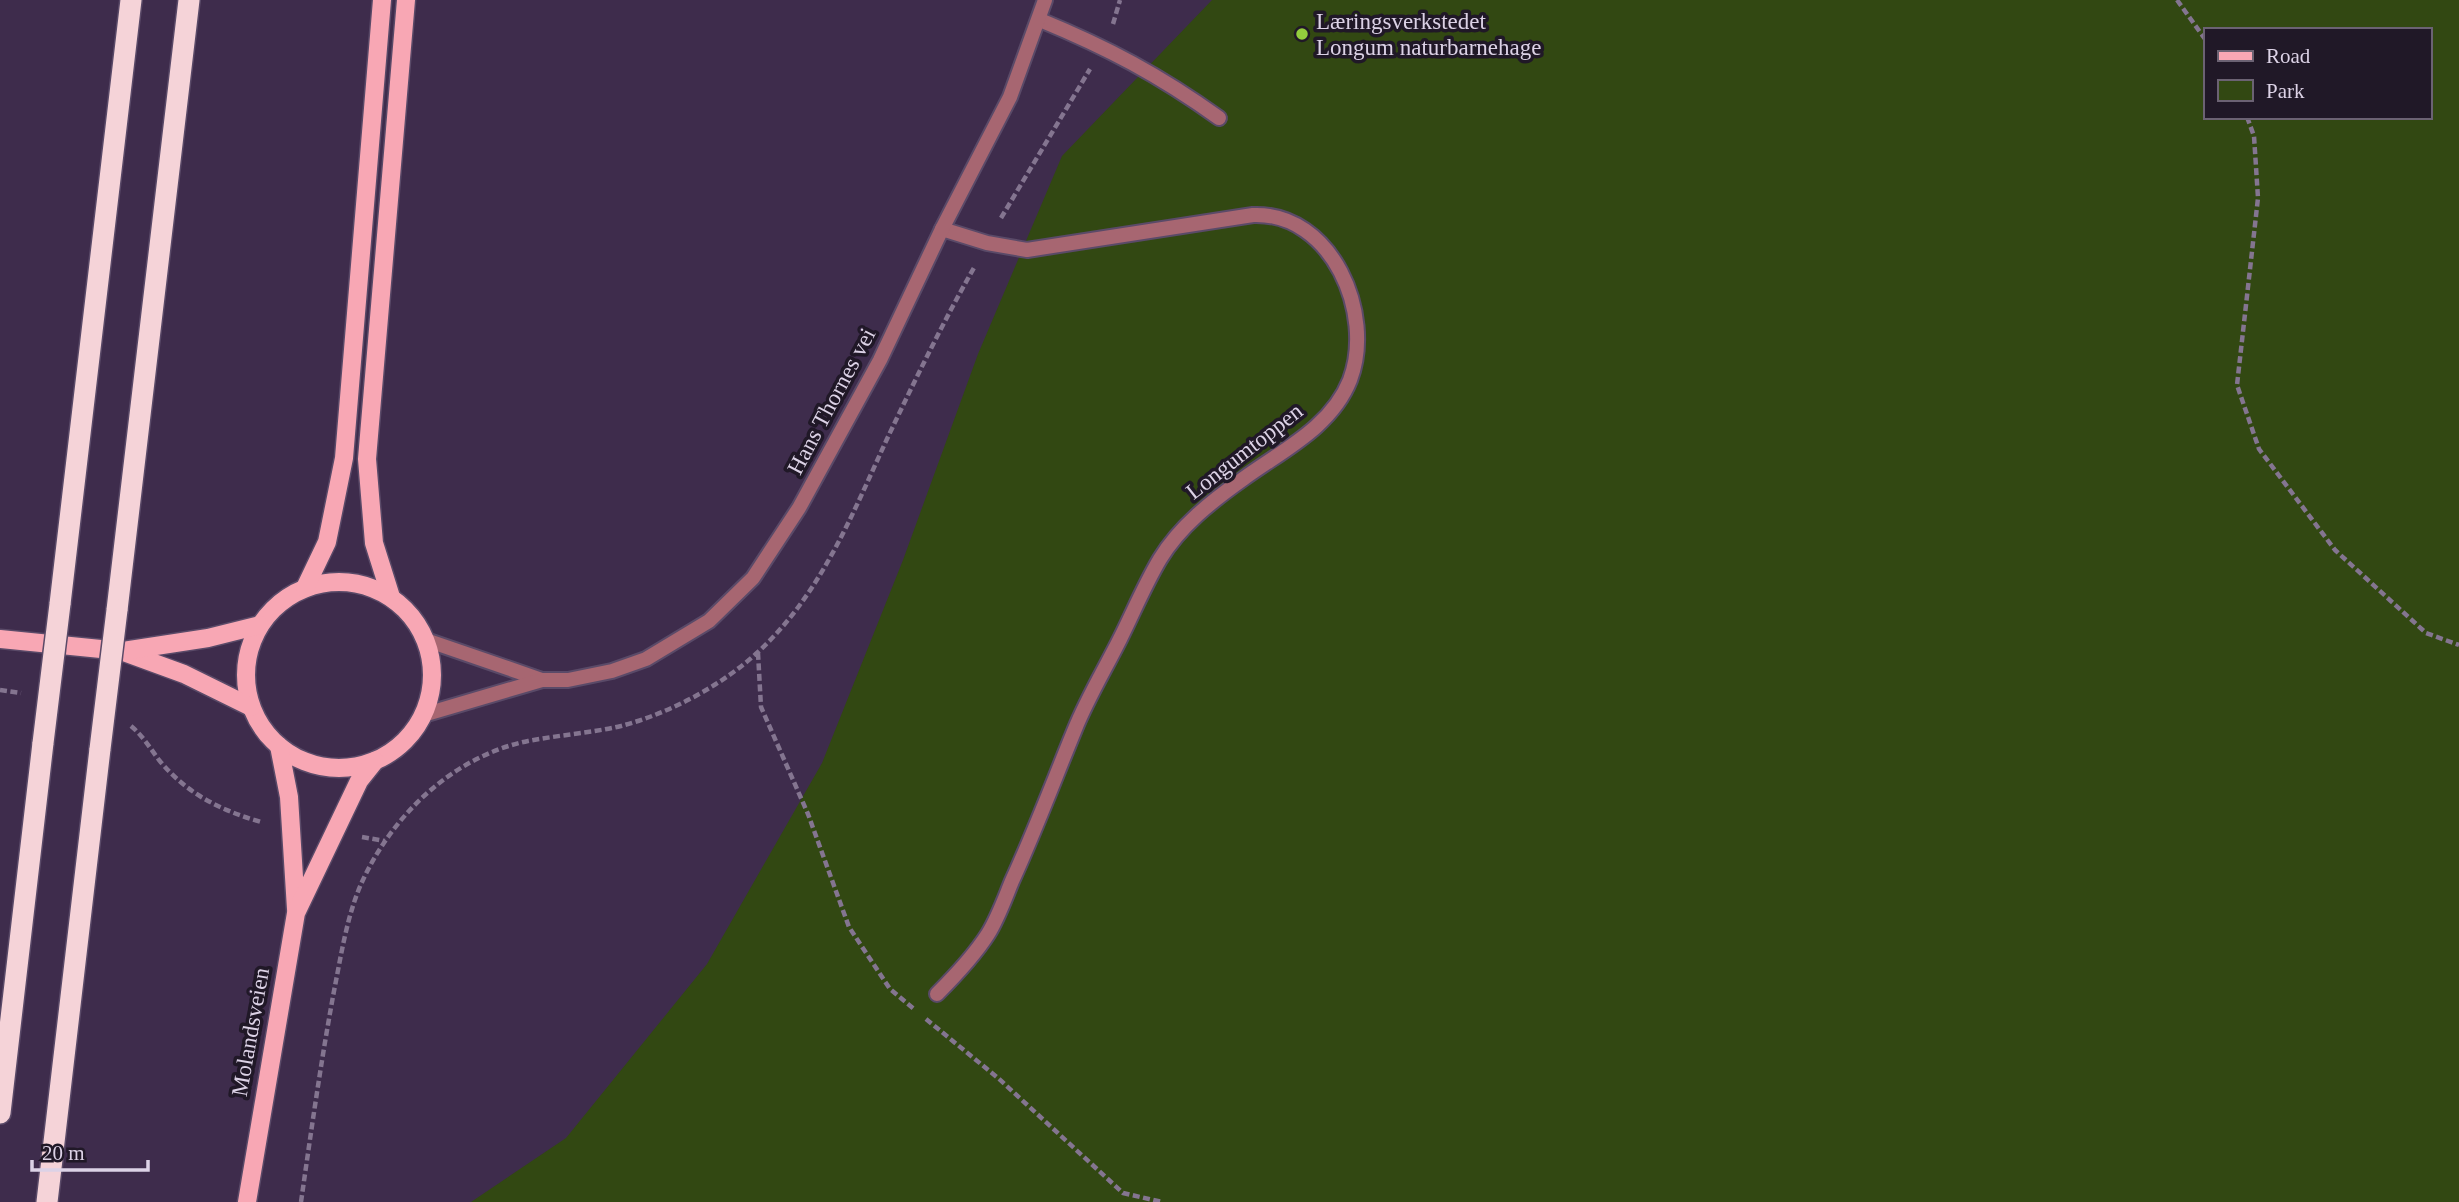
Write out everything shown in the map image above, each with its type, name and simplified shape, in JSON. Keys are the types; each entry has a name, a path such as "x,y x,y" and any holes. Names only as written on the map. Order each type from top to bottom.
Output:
{"highway":[{"path":"0,1113 131,0"},
{"path":"47,1202 189,0"}],"main road":[{"path":"305,588 327,542 344,458 382,0"},
{"path":"391,597 374,543 368,459 406,0"},
{"path":"340,581 375,589 391,597 412,616 426,640 432,663 432,686 423,715 403,742 376,760 359,766 325,767 309,763 279,746 267,735 251,707 246,686 246,665 251,644 260,625 288,596 305,588 340,581"},
{"path":"0,639 121,651 208,638 260,625"},
{"path":"121,651 184,674 251,707"},
{"name":"Molandsveien","path":"247,1202 296,913 289,797 279,746"},
{"name":"Molandsveien","path":"296,913 359,781 376,760"}],"street":[{"name":"Hans Thornes vei","path":"423,715 542,680 568,680 612,671 646,659 709,621 753,578 799,508 880,360 942,229 1010,97 1045,0"},
{"path":"1040,20 1104,46 1160,76 1219,118"},
{"name":"Longumtoppen","path":"937,994 989,933 1042,814 1076,727 1160,559 1181,531 1207,506 1245,477 1291,449 1319,422 1338,401 1349,380 1356,344 1353,306 1339,268 1307,231 1279,218 1253,215 1027,250 987,243 942,229"},
{"name":"Hans Thornes vei","path":"426,640 542,680"}],"path":[{"path":"301,1202 323,1053 351,916 361,884 374,859 416,802 451,775 487,754 525,742 621,726 663,711 707,689 758,652 798,609 835,552 909,392 987,243 1104,46 1120,0"},
{"path":"2177,0 2204,38"},
{"path":"2248,119 2254,136 2258,198 2237,385 2259,449 2335,550 2426,633 2459,645"},
{"path":"758,652 761,707 808,814 849,927 890,989 998,1078 1123,1193 1162,1202"},
{"path":"0,690 26,693"},
{"path":"128,723 150,744 174,776 194,794 235,814 269,823"}],"green space":[{"path":"1212,0 2459,0 2459,1202 471,1202 566,1138 707,964 822,763 903,560 978,354 1062,156"}],"place":[{"name":"Læringsverkstedet Longum naturbarnehage","path":"1302,34"}]}
